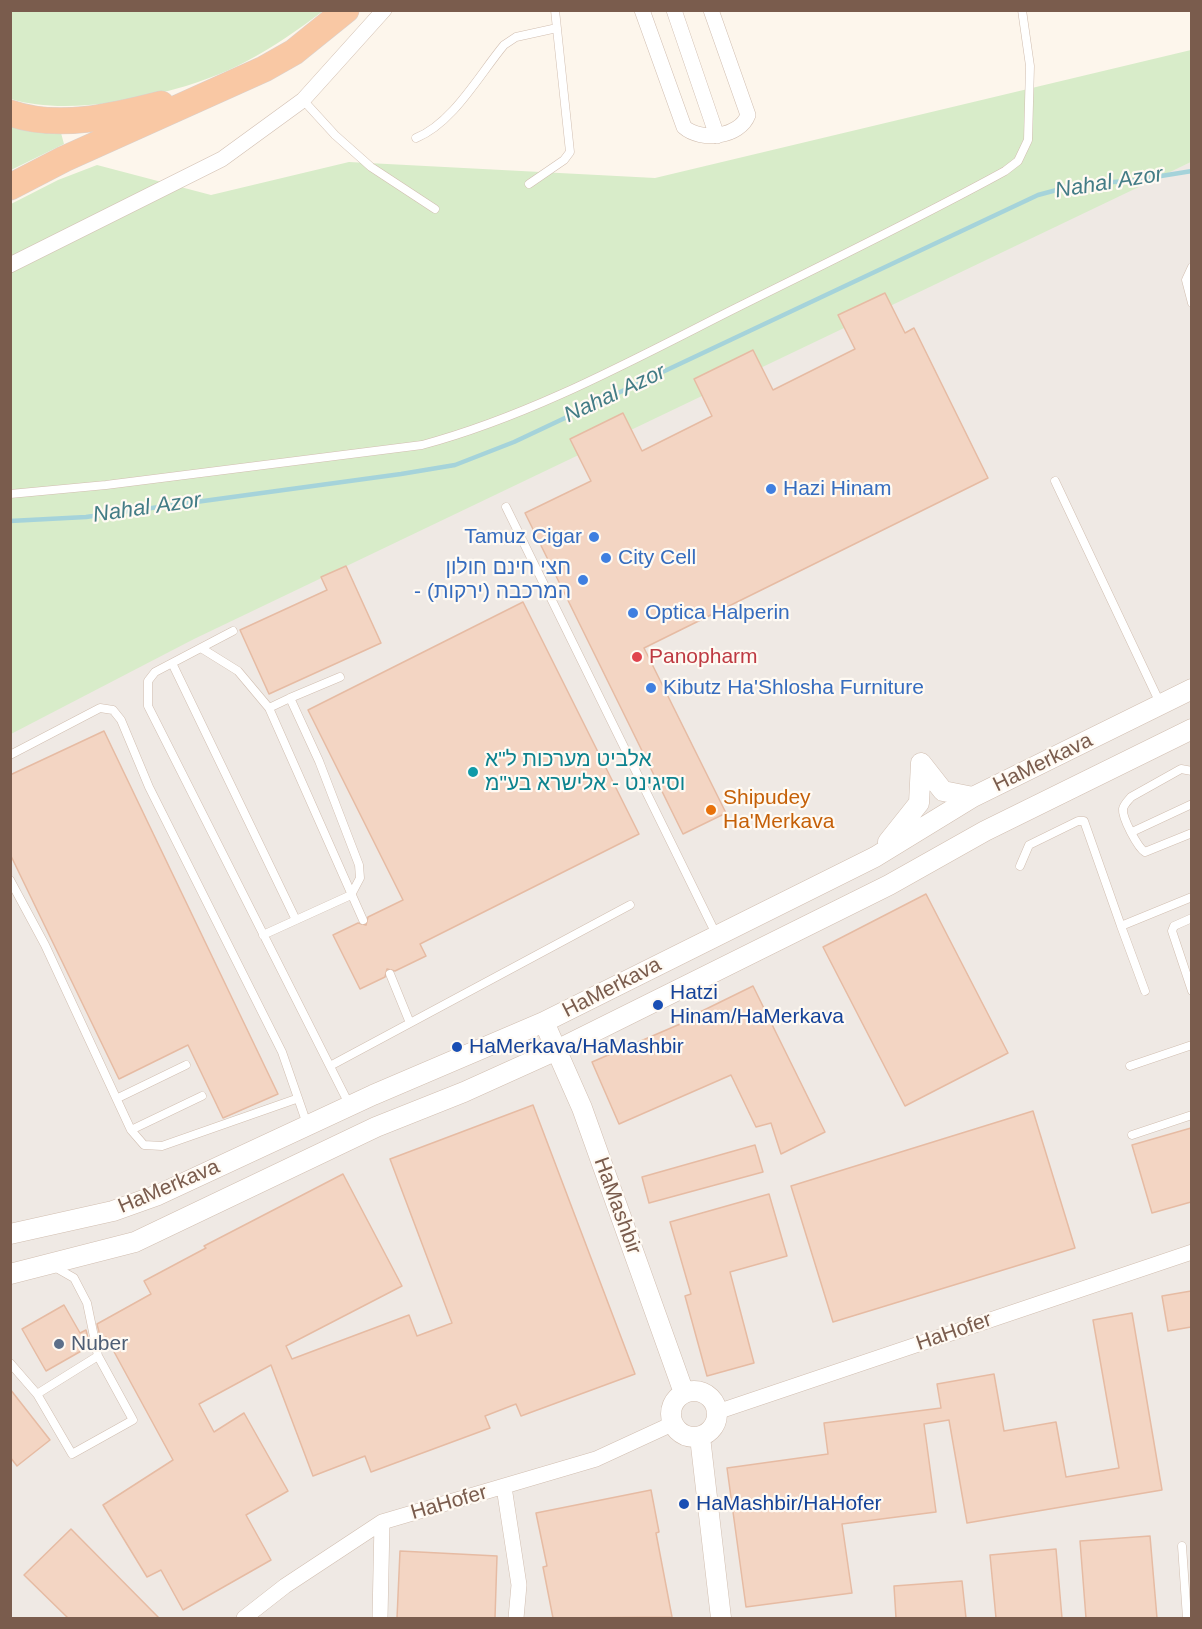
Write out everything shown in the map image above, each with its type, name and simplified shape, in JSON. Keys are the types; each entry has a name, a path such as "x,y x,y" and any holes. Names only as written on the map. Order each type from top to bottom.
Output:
{"highway":[{"path":"10,187 64,159 264,69 294,52 346,10"},
{"path":"10,113 45,120 119,114 160,104 264,69"}],"street":[{"path":"10,265 222,159 303,100 384,10"},
{"path":"642,10 684,127 699,135 717,136 740,127 748,115 711,10"},
{"path":"674,10 717,136"},
{"name":"HaMerkava","path":"10,1234 113,1211 158,1194 350,1106 544,1022 875,857 973,797 1191,689"},
{"name":"HaMerkava","path":"10,1274 51,1266 135,1242 376,1127 464,1092 558,1050 889,885 985,831 1191,729"},
{"path":"875,857 920,803 921,763 943,791 973,797"},
{"name":"HaMashbir","path":"544,1022 582,1108 684,1393"},
{"name":"HaHofer","path":"717,1412 1191,1252"},
{"path":"698,1391 705,1394 715,1404 717,1412 713,1428 700,1437 684,1436 672,1424 670,1410 673,1403 684,1393 698,1391"},
{"name":"HaHofer","path":"244,1618 285,1587 382,1522 596,1459 672,1424"},
{"path":"700,1437 721,1618"},
{"path":"504,1487 519,1585 516,1618"},
{"path":"380,1618 382,1522"}],"lane":[{"path":"529,184 564,160 570,152 555,10"},
{"path":"10,494 106,485 422,445 464,434 625,365 908,224 1005,171 1018,161 1028,140 1030,66 1022,10"},
{"path":"416,138 435,128 447,117 504,45 516,37 557,28"},
{"path":"303,100 335,135 371,167 435,209"},
{"path":"1191,267 1186,280 1191,303"},
{"path":"1054,481 1161,704"},
{"path":"506,507 717,936"},
{"path":"233,631 155,672 148,681 148,706 350,1106"},
{"path":"201,648 238,671 269,708 339,861 363,920"},
{"path":"172,663 296,920"},
{"path":"269,708 340,677"},
{"path":"263,935 351,895 360,878 359,865 319,761 290,698"},
{"path":"10,755 100,708 113,710 149,787 282,1052 307,1126"},
{"path":"1191,771 1181,770 1126,802 1123,813 1140,849 1145,852 1191,833"},
{"path":"1132,831 1191,804"},
{"path":"1020,866 1029,844 1078,821 1084,821 1145,991"},
{"path":"10,880 118,1098 131,1130 144,1145 162,1146 296,1099"},
{"path":"1121,926 1191,897"},
{"path":"330,1066 630,904"},
{"path":"1191,918 1178,923 1172,931 1190,981 1191,991"},
{"path":"390,974 410,1023"},
{"path":"1130,1066 1191,1045"},
{"path":"118,1098 186,1065"},
{"path":"131,1130 202,1096"},
{"path":"1132,1135 1191,1114"},
{"path":"10,1363 37,1394 72,1454 133,1420 98,1356 87,1303 74,1278 51,1266"},
{"path":"37,1394 98,1356"},
{"path":"1182,1546 1187,1618"}],"shaded area":[{"path":"1191,162 1191,1618 11,1618 11,723 219,599"}],"green space":[{"path":"11,10 323,11 257,56 223,73 131,100 67,106 11,99"},
{"path":"1191,50 1191,162 194,639 11,734 11,204 58,180 97,165 211,195 349,162 655,178"},
{"path":"10,123 61,133 64,144 11,170"}],"building":[{"path":"885,293 905,333 914,328 988,478 644,648 726,813 683,834 525,513 591,481 570,439 623,413 642,451 712,416 694,379 753,350 773,390 855,349 838,315"},
{"path":"346,566 381,643 269,694 240,630 327,590 321,577"},
{"name":"אלביט מערכות ל\"א וסיגינט - אלישרא בע\"מ","path":"523,602 639,834 420,944 426,956 395,971 387,969 385,977 360,989 333,935 358,923 366,925 368,917 403,900 308,710"},
{"path":"104,731 278,1094 223,1118 188,1045 119,1079 10,854 10,775"},
{"path":"926,894 1008,1053 905,1106 823,947"},
{"path":"753,986 825,1132 781,1154 771,1123 756,1127 731,1075 619,1124 592,1062 701,1015 700,1012"},
{"path":"533,1105 635,1374 521,1416 516,1404 485,1416 490,1428 371,1472 365,1456 313,1476 271,1365 199,1404 214,1432 244,1413 288,1491 246,1515 271,1560 183,1610 161,1570 147,1577 103,1505 173,1460 106,1337 101,1340 97,1324 151,1294 144,1281 206,1248 204,1246 343,1174 402,1286 286,1346 292,1359 409,1315 417,1336 452,1323 390,1159"},
{"path":"1033,1111 1075,1248 833,1322 791,1186"},
{"path":"1191,1128 1191,1202 1152,1213 1132,1145"},
{"path":"755,1145 763,1172 649,1203 642,1177"},
{"path":"769,1194 787,1256 730,1272 754,1363 707,1376 685,1296 691,1294 670,1222"},
{"path":"1191,1291 1191,1327 1168,1331 1162,1296"},
{"path":"64,1305 80,1333 86,1330 90,1346 46,1371 22,1329"},
{"path":"1132,1313 1162,1490 967,1523 949,1420 924,1424 936,1512 842,1524 852,1593 746,1607 727,1468 828,1454 824,1423 941,1408 937,1384 994,1374 1004,1431 1056,1422 1066,1477 1119,1468 1093,1320"},
{"path":"10,1389 50,1440 17,1466 10,1457"},
{"path":"651,1490 659,1532 656,1533 672,1617 553,1618 543,1567 547,1566 536,1513"},
{"path":"71,1529 159,1618 68,1618 24,1575"},
{"path":"1150,1536 1157,1618 1086,1618 1080,1541"},
{"path":"1056,1549 1062,1618 996,1618 990,1555"},
{"path":"400,1551 497,1556 495,1618 397,1618"},
{"path":"962,1581 966,1618 896,1618 894,1586"}],"waterway":[{"name":"Nahal Azor","path":"10,521 86,517 455,465 514,442 1038,195 1079,184 1130,181 1192,171"}],"place":[{"name":"Hazi Hinam","path":"771,489"},
{"name":"Tamuz Cigar","path":"594,537"},
{"name":"City Cell","path":"606,558"},
{"name":"חצי חינם חולון - המרכבה (ירקות)","path":"583,580"},
{"name":"Optica Halperin","path":"633,613"},
{"name":"Panopharm","path":"637,657"},
{"name":"Kibutz Ha'Shlosha Furniture","path":"651,688"},
{"name":"אלביט מערכות ל\"א וסיגינט - אלישרא בע\"מ","path":"473,772"},
{"name":"Shipudey Ha'Merkava","path":"711,810"},
{"name":"Hatzi Hinam/HaMerkava","path":"658,1005"},
{"name":"HaMerkava/HaMashbir","path":"457,1047"},
{"name":"Nuber","path":"59,1344"},
{"name":"HaMashbir/HaHofer","path":"684,1504"}]}
